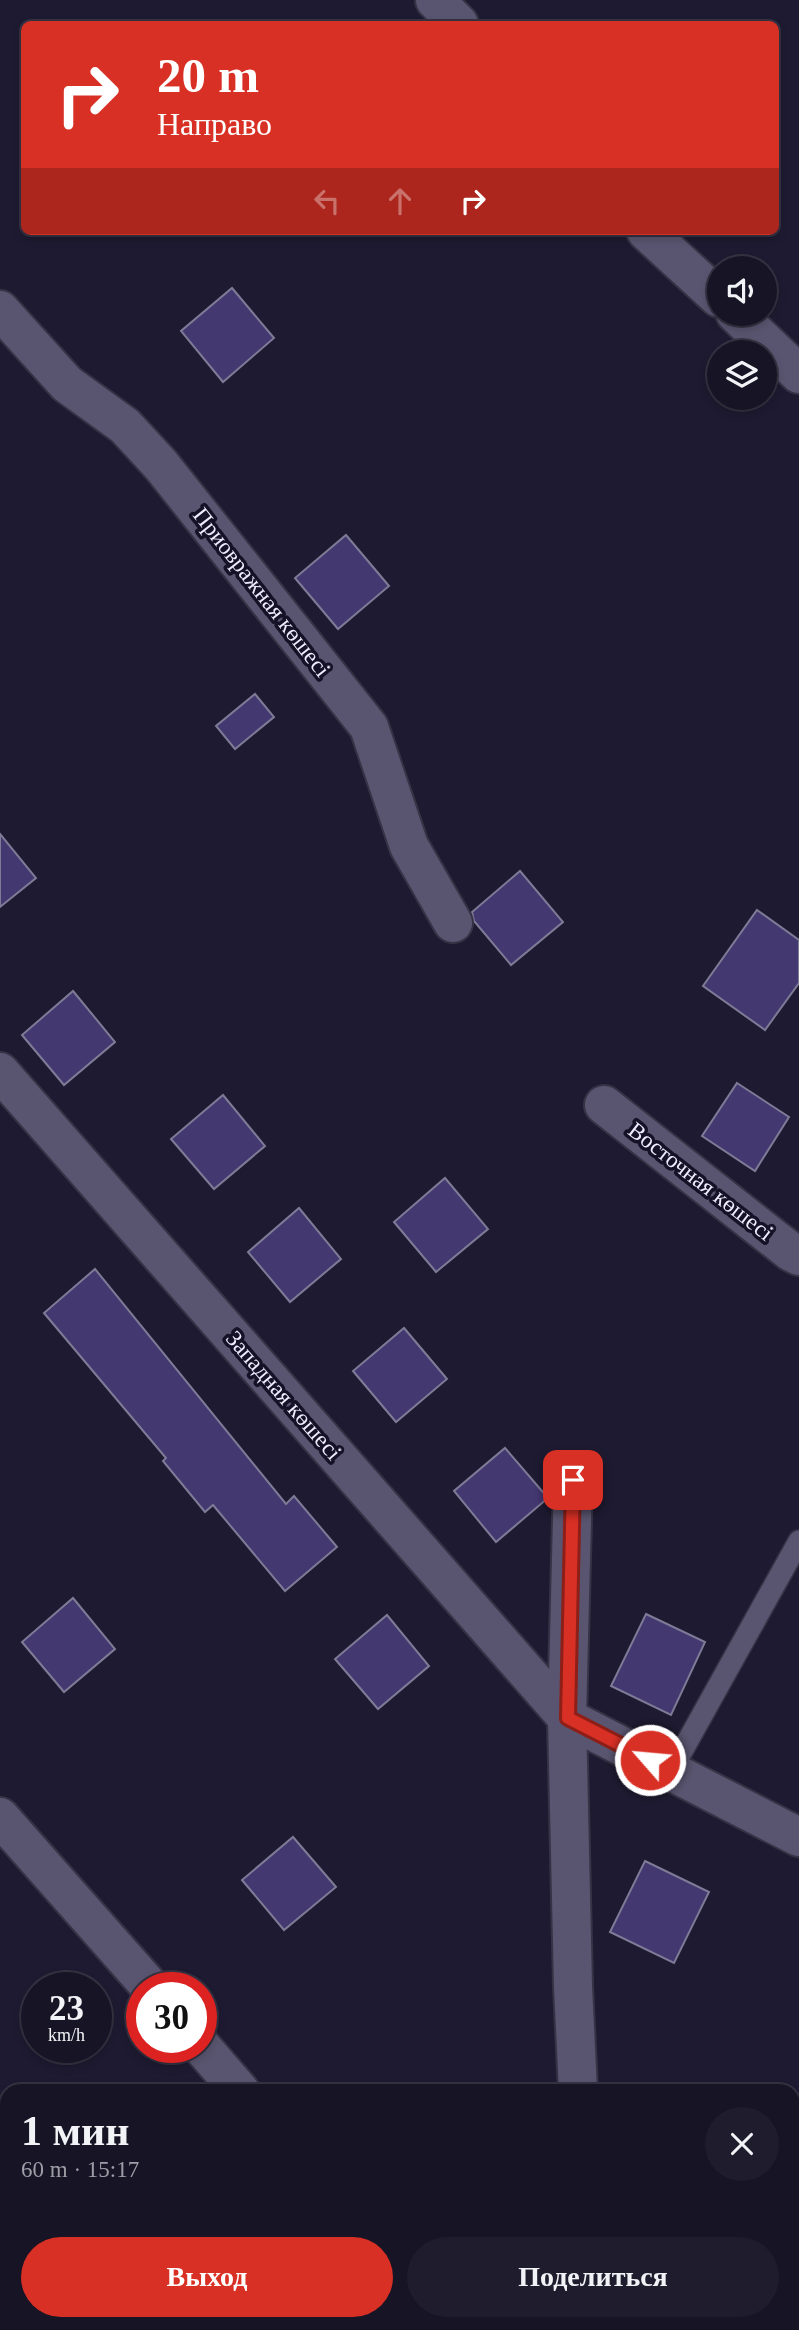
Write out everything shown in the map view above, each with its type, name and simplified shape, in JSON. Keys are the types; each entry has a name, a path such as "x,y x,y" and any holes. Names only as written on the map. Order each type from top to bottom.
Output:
{"street":[{"path":"435,0 456,21"},
{"path":"650,235 707,287"},
{"name":"Приовражная көшесі","path":"0,310 67,384 125,426 161,465 369,727 409,846 453,923"},
{"path":"749,326 799,373"},
{"name":"Западная көшесі","path":"0,1072 568,1718"},
{"name":"Восточная көшесі","path":"604,1104 791,1252 799,1255"},
{"path":"573,1480 568,1718 578,2084"},
{"path":"568,1718 799,1837"},
{"path":"0,1817 137,1972"},
{"path":"216,2063 234,2084"}],"lane":[{"path":"670,1771 799,1541"}],"building":[{"path":"232,288 274,338 223,382 181,331"},
{"path":"346,535 389,586 338,629 295,578"},
{"path":"255,694 274,717 235,749 216,726"},
{"path":"0,834 36,878 0,907"},
{"path":"520,871 563,922 511,965 474,921 472,912"},
{"path":"757,910 799,940 799,983 765,1030 703,986"},
{"path":"73,991 115,1042 64,1085 22,1035"},
{"path":"737,1083 789,1117 755,1171 702,1136"},
{"path":"223,1095 265,1146 214,1189 171,1139"},
{"path":"445,1178 488,1229 436,1272 394,1222"},
{"path":"299,1208 341,1259 290,1302 248,1252"},
{"path":"95,1269 286,1504 294,1496 337,1547 285,1591 213,1505 205,1512 163,1461 166,1458 44,1313"},
{"path":"404,1328 447,1379 396,1422 353,1371"},
{"path":"505,1448 548,1498 496,1542 454,1491"},
{"path":"73,1598 115,1649 64,1692 22,1642"},
{"path":"646,1614 705,1642 671,1715 611,1686"},
{"path":"387,1615 429,1666 378,1709 335,1659"},
{"path":"293,1837 336,1887 284,1930 242,1880"},
{"path":"645,1861 709,1892 674,1963 610,1932"}],"route":[{"path":"573,1480 568,1718 650,1760"}]}
